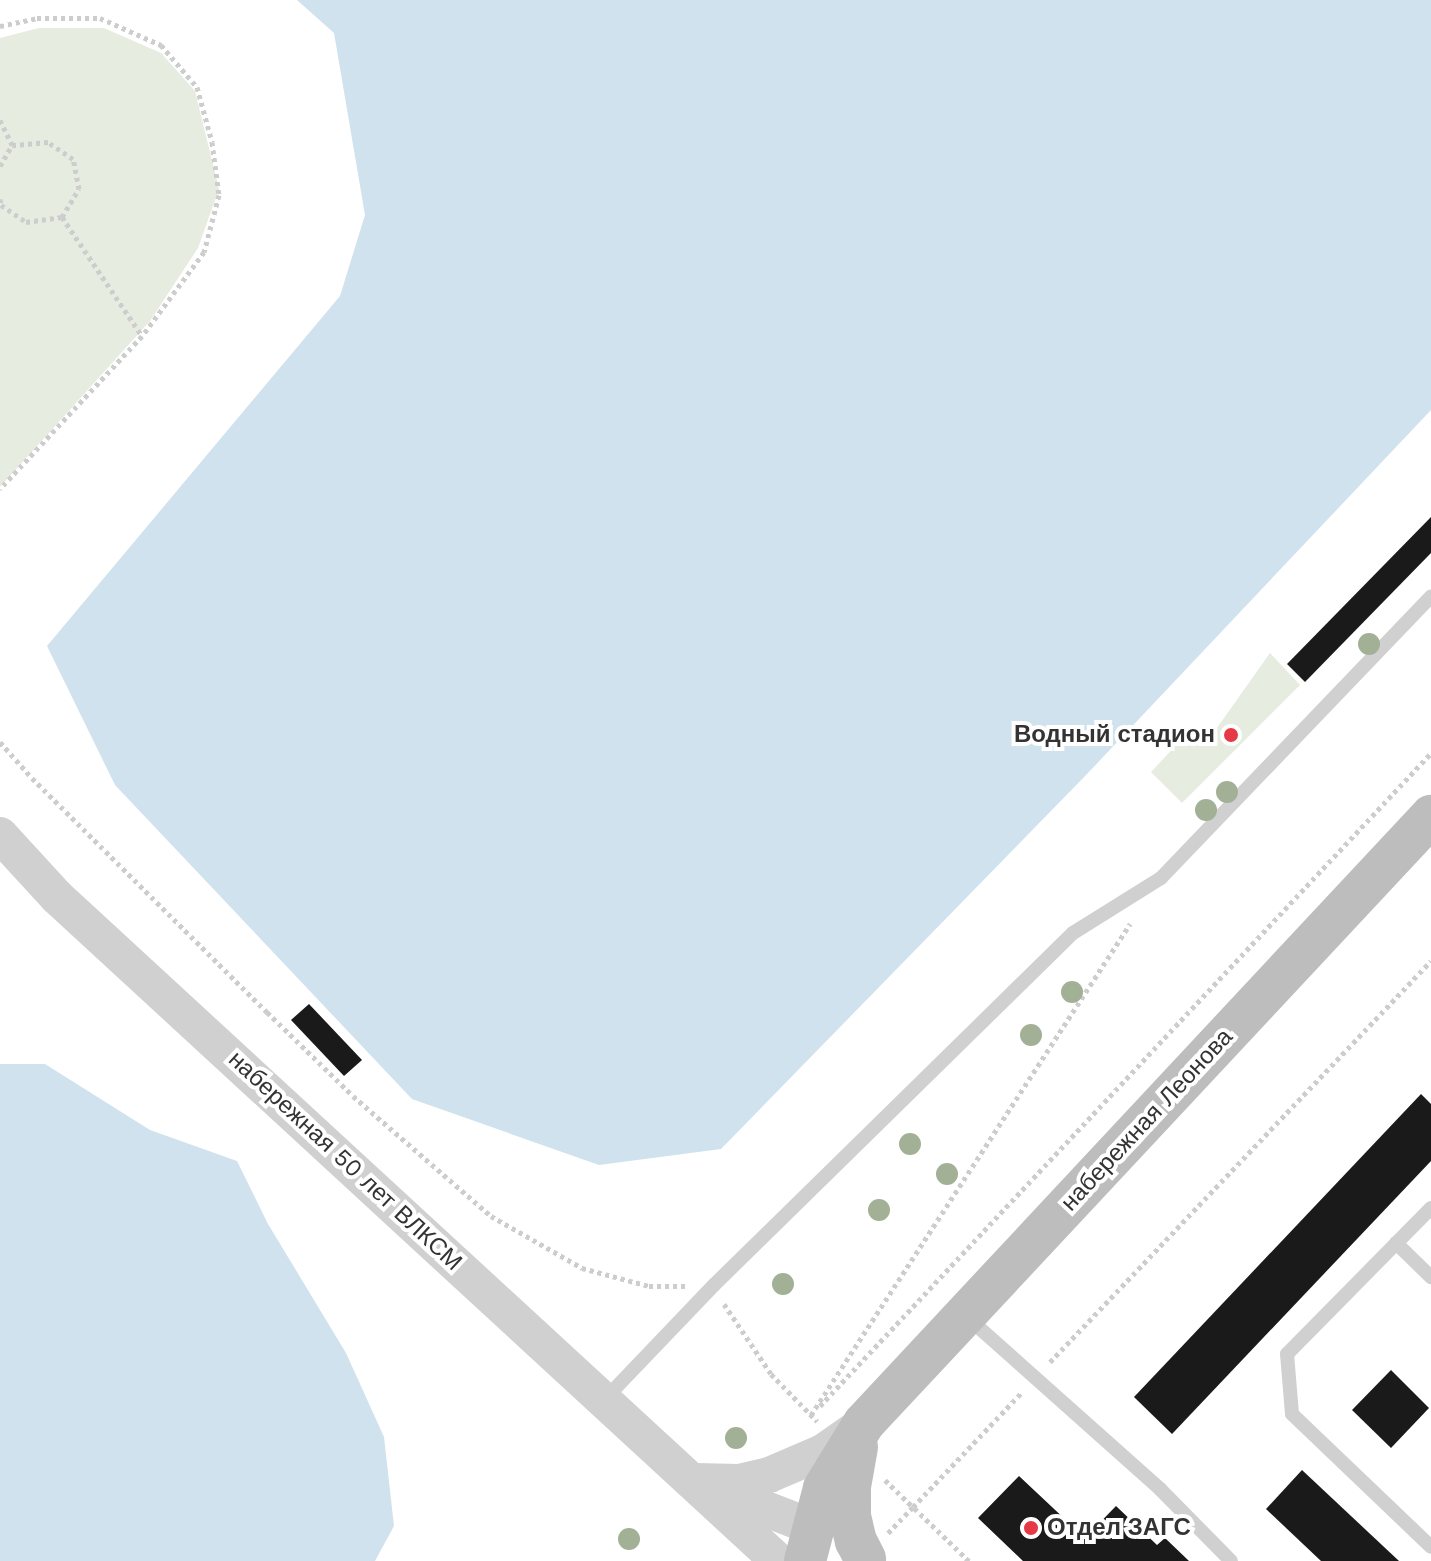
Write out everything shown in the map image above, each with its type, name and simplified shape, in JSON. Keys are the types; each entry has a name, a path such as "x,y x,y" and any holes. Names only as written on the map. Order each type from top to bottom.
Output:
{"main road":[{"name":"набережная Леонова","path":"808,1544 824,1488 864,1423 1431,816"},
{"path":"864,1423 855,1452 850,1501 856,1541 873,1552"},
{"path":"808,1544 873,1552"}],"street":[{"name":"набережная 50 лет ВЛКСМ","path":"0,835 57,897 695,1481 778,1561"},
{"path":"695,1481 739,1482 769,1475 823,1452 864,1423"},
{"path":"695,1481 808,1544"}],"lane":[{"path":"604,1400 714,1285 1073,933 1161,878 1431,596"},
{"path":"1431,1208 1287,1354 1292,1414 1431,1547"},
{"path":"1396,1243 1431,1277"},
{"path":"965,1315 1160,1489 1231,1561"}],"path":[{"path":"0,26 37,18 100,18 161,45 197,87 212,142 219,195 204,252 142,336 0,489"},
{"path":"0,120 12,145"},
{"path":"12,145 48,142 73,159 79,189 62,217"},
{"path":"0,166 12,145"},
{"path":"0,199 1,205 26,222 62,217"},
{"path":"62,217 142,336"},
{"path":"0,742 32,778 353,1096 491,1216 582,1268 649,1286 714,1285 771,1374 811,1415"},
{"path":"811,1415 1431,753"},
{"path":"811,1415 1161,878"},
{"path":"873,1552 1431,961"},
{"path":"879,1475 969,1561"}],"shaded area":[{"path":"39,28 104,28 161,53 195,91 219,189 198,248 150,321 0,487 0,38"},
{"name":"Водный стадион","path":"1270,653 1300,685 1182,803 1151,772 1192,728 1207,742"}],"water":[{"path":"297,0 1431,0 1431,410 1087,774 721,1149 599,1165 412,1099 115,785 47,646 340,296 365,215 334,33"},
{"path":"0,1064 45,1064 150,1130 237,1161 268,1224 346,1353 384,1437 394,1526 375,1561 0,1561"}],"building":[{"path":"1431,517 1431,553 1305,682 1287,664"},
{"path":"309,1004 362,1060 344,1076 291,1020"},
{"path":"1421,1094 1431,1104 1431,1161 1172,1434 1134,1397"},
{"path":"1391,1370 1429,1408 1391,1448 1352,1410"},
{"path":"1302,1470 1399,1561 1321,1561 1266,1509"},
{"name":"Отдел ЗАГС","path":"1019,1476 1085,1538 1116,1506 1157,1545 1165,1538 1189,1561 1023,1561 978,1518"}],"place":[{"name":"Водный стадион","path":"1231,735"},
{"name":"Отдел ЗАГС","path":"1031,1528"}]}
